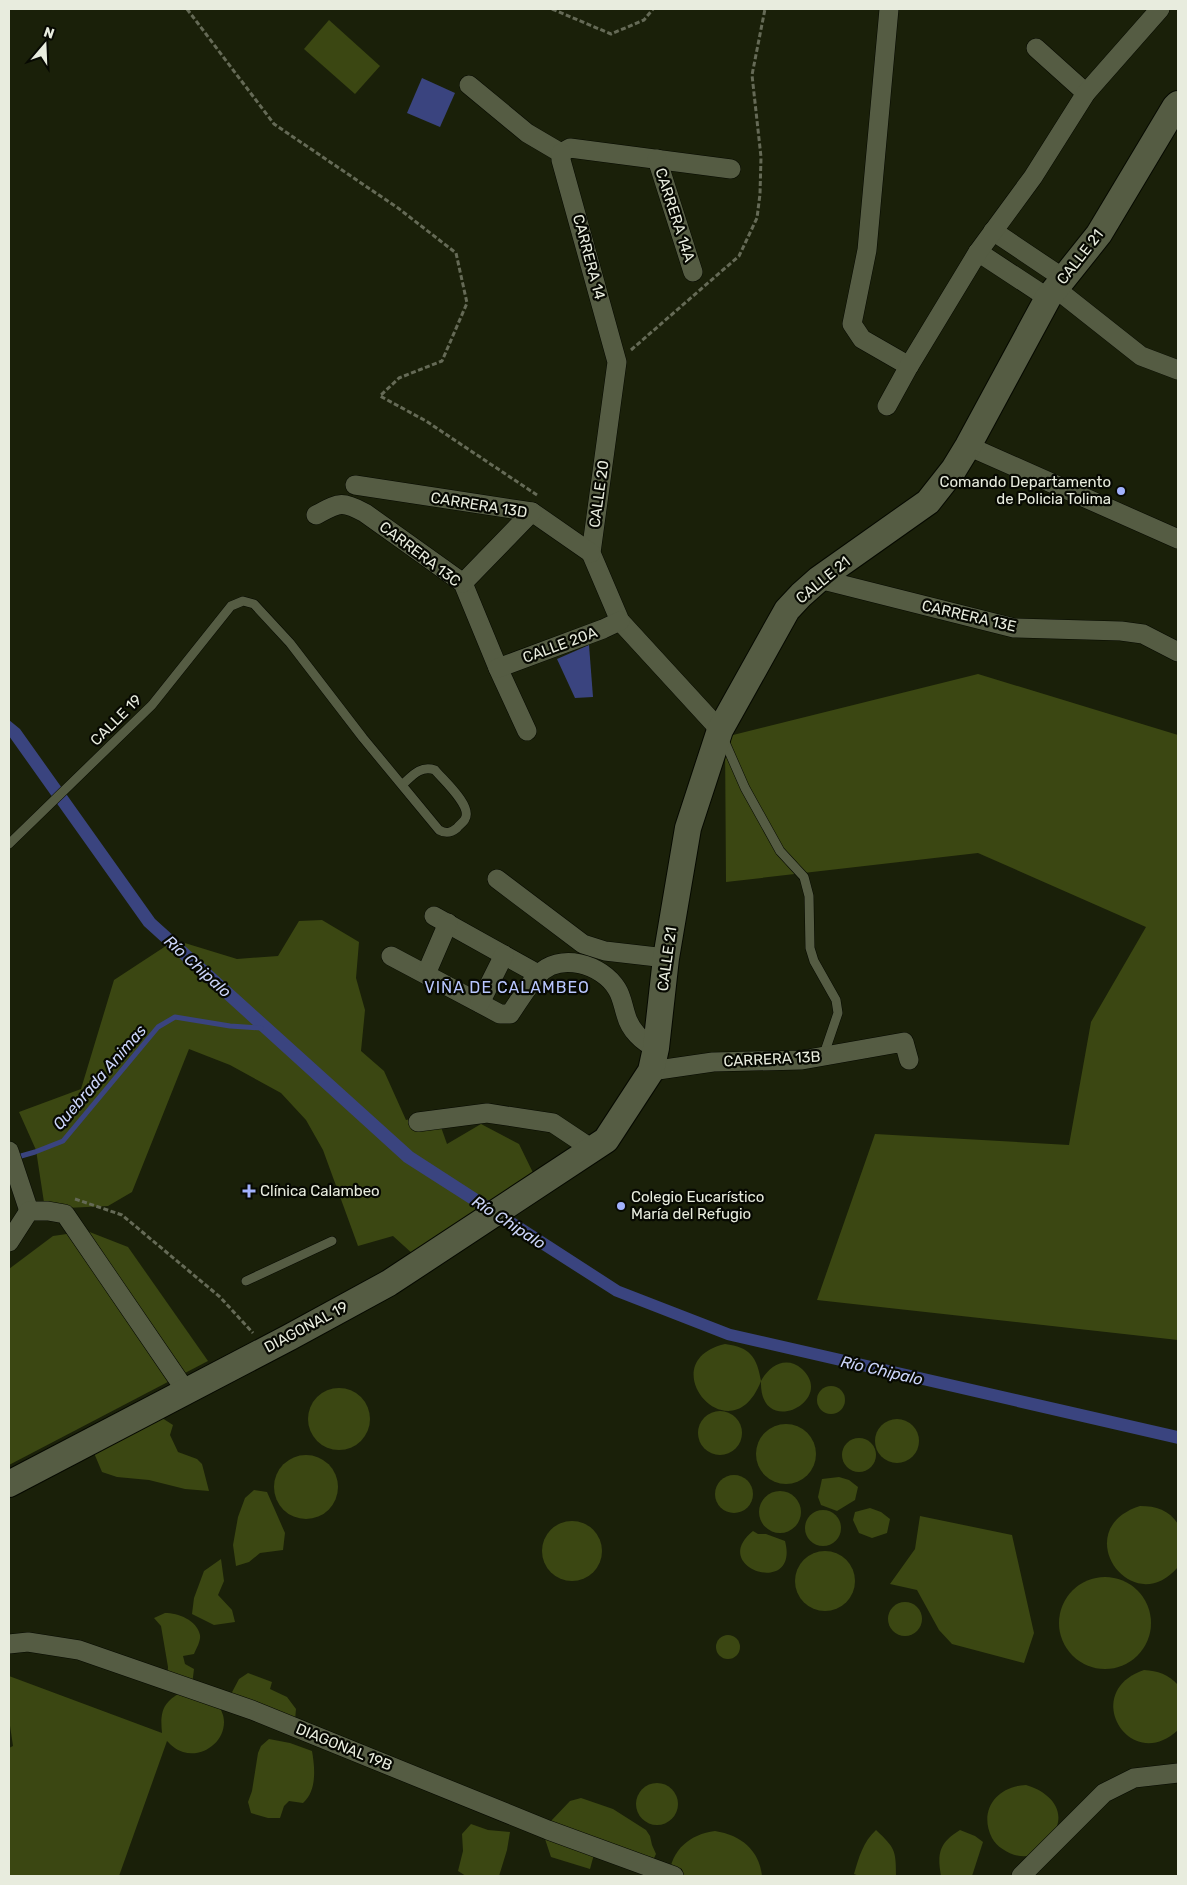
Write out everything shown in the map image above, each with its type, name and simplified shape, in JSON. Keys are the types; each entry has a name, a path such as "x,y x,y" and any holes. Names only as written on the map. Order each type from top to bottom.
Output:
{"street":[{"path":"889,9 867,250 852,324 862,339 909,366"},
{"path":"887,406 978,252 1033,177 1086,93 1160,9"},
{"path":"1036,48 1086,93"},
{"path":"469,85 527,133 561,153 570,148 731,169"},
{"name":"CALLE 21","path":"592,1149 606,1140 654,1060 666,958 688,828 720,730 787,610 820,579 928,502 954,469 1055,288 1099,234 1177,107"},
{"name":"CARRERA 14","path":"561,153 617,362"},
{"name":"CARRERA 14A","path":"657,159 693,272"},
{"path":"993,231 1055,288 1141,356 1178,370"},
{"path":"978,252 1055,288"},
{"name":"CALLE 20","path":"591,553 617,362"},
{"path":"968,446 1178,539"},
{"name":"CARRERA 13D","path":"355,485 535,504 591,553"},
{"name":"CARRERA 13C","path":"316,515 336,504 348,504 365,513 463,583 498,668 527,731"},
{"path":"463,583 535,504"},
{"path":"591,553 620,621 720,730"},
{"name":"CARRERA 13E","path":"820,579 1014,628 1121,631 1143,634 1178,652"},
{"name":"CALLE 20A","path":"498,668 604,629 620,621"},
{"path":"497,879 583,944 605,951 666,958"},
{"path":"426,974 441,919 538,974"},
{"path":"480,1003 504,955"},
{"path":"391,956 500,1014 510,1014 538,974 550,967 564,963 580,963 591,967 615,986 631,1027 646,1044 654,1060"},
{"name":"CARRERA 13B","path":"654,1060 713,1062 802,1060 904,1042 909,1060"},
{"path":"418,1122 487,1113 553,1123 592,1149"},
{"name":"DIAGONAL 19","path":"9,1484 290,1337 404,1274 592,1149"},
{"path":"9,1151 29,1211"},
{"path":"29,1211 48,1211 65,1214 186,1391"},
{"path":"9,1242 29,1211"},
{"name":"DIAGONAL 19B","path":"9,1644 28,1642 79,1650 252,1710 548,1830 674,1876"},
{"path":"1022,1876 1104,1793 1134,1778 1178,1773"}],"lane":[{"name":"CALLE 19","path":"9,844 152,704 231,606 244,601 254,604 290,643 363,738 402,785"},
{"path":"720,730 744,788 780,851 804,877 809,896 810,948 814,961 836,1000 838,1013 822,1057"},
{"path":"429,768 435,770 464,803 467,812 465,820 453,831 446,833 439,830 402,785 419,770 429,768"},
{"path":"246,1282 332,1241"}],"path":[{"path":"188,9 274,124 398,208 456,253 466,303 442,361 399,378 380,396 426,421 535,504"},
{"path":"552,9 611,34 644,20 653,9"},
{"path":"760,175 761,157 752,75 765,9"},
{"path":"48,1211 76,1199 122,1215 220,1297 267,1348"}],"green space":[{"path":"329,20 380,66 355,94 304,49"},
{"path":"978,674 1178,735 1178,1340 817,1300 875,1134 1069,1145 1091,1022 1146,927 978,853 726,882 725,737"},
{"path":"322,920 359,942 356,978 365,1010 361,1051 384,1071 406,1120 436,1113 447,1144 481,1124 519,1144 538,1183 414,1255 393,1236 358,1246 323,1150 306,1120 281,1093 230,1065 189,1049 132,1192 108,1206 45,1209 36,1150 19,1112 81,1089 114,980 175,940 237,959 278,956 299,921"},
{"path":"87,1231 128,1247 208,1361 9,1465 9,1269 53,1236"},
{"path":"725,1344 734,1345 751,1355 757,1366 761,1381 748,1403 732,1411 716,1408 703,1399 695,1384 694,1368 703,1354"},
{"path":"790,1363 802,1369 810,1381 810,1393 804,1402 794,1409 782,1412 771,1409 764,1399 761,1381 773,1367 779,1364"},
{"path":"831,1386 841,1390 845,1400 841,1410 831,1414 821,1410 817,1400 821,1390"},
{"path":"339,1388 351,1391 361,1397 367,1407 370,1419 367,1431 361,1441 351,1447 339,1450 327,1447 317,1441 311,1431 308,1419 311,1407 317,1397 327,1391"},
{"path":"716,1411 724,1411 736,1417 742,1433 736,1449 724,1455 716,1455 704,1449 698,1437 698,1429 704,1417"},
{"path":"162,1418 173,1425 170,1435 178,1452 197,1459 202,1464 209,1491 185,1489 149,1480 117,1477 102,1472 94,1453"},
{"path":"897,1419 909,1423 915,1429 919,1441 915,1453 909,1459 897,1463 885,1459 879,1453 875,1441 879,1429 885,1423"},
{"path":"780,1424 792,1424 803,1429 811,1437 816,1448 814,1466 803,1479 792,1484 780,1484 769,1479 761,1471 756,1460 756,1448 761,1437 769,1429"},
{"path":"859,1438 871,1443 876,1455 871,1467 859,1472 847,1467 842,1455 847,1443"},
{"path":"306,1455 324,1461 332,1469 338,1487 332,1505 324,1513 306,1519 288,1513 280,1505 274,1487 280,1469 288,1461"},
{"path":"734,1475 747,1481 753,1494 747,1507 734,1513 721,1507 715,1494 721,1481"},
{"path":"839,1477 849,1480 858,1487 855,1500 837,1511 821,1505 818,1497 822,1479"},
{"path":"254,1490 267,1492 285,1533 283,1550 260,1553 249,1562 236,1566 233,1545 238,1517 245,1498"},
{"path":"780,1491 795,1497 801,1512 795,1527 780,1533 765,1527 759,1512 765,1497"},
{"path":"1140,1506 1162,1510 1171,1515 1178,1524 1178,1567 1160,1581 1142,1584 1126,1578 1114,1566 1108,1550 1109,1533 1119,1517"},
{"path":"870,1508 881,1512 890,1519 887,1533 872,1538 859,1533 853,1520 855,1512"},
{"path":"823,1510 830,1511 836,1515 840,1521 840,1535 836,1541 830,1545 823,1546 816,1545 810,1541 806,1535 805,1528 806,1521 810,1515 816,1511"},
{"path":"920,1516 1012,1535 1034,1633 1024,1663 952,1644 939,1630 917,1590 890,1584 915,1549"},
{"path":"572,1521 589,1526 597,1534 602,1551 597,1568 589,1576 572,1581 555,1576 547,1568 542,1551 547,1534 555,1526"},
{"path":"753,1531 785,1541 786,1558 780,1569 769,1573 757,1571 747,1565 741,1556 742,1544"},
{"path":"825,1551 841,1556 846,1560 850,1565 855,1581 850,1597 846,1602 841,1606 825,1611 809,1606 804,1602 800,1597 795,1581 800,1565 804,1560 809,1556"},
{"path":"221,1559 224,1581 218,1595 232,1610 235,1622 214,1625 192,1614 194,1598 204,1571"},
{"path":"1105,1577 1123,1581 1138,1590 1147,1605 1151,1623 1147,1641 1138,1656 1123,1665 1105,1669 1087,1665 1072,1656 1063,1641 1059,1623 1063,1605 1072,1590 1087,1581"},
{"path":"905,1602 917,1607 922,1619 917,1631 905,1636 893,1631 888,1619 893,1607"},
{"path":"165,1613 176,1614 191,1621 200,1635 200,1640 194,1654 183,1656 185,1664 194,1669 192,1685 167,1681 168,1667 161,1626 154,1618"},
{"path":"728,1635 736,1639 740,1647 736,1655 728,1659 720,1655 716,1647 720,1639"},
{"path":"1144,1670 1162,1674 1178,1685 1178,1730 1160,1741 1143,1743 1129,1737 1119,1725 1114,1711 1115,1695 1125,1681"},
{"path":"248,1673 272,1682 270,1689 287,1697 296,1709 295,1720 230,1696 239,1679"},
{"path":"9,1676 162,1733 161,1720 166,1704 182,1692 218,1704 224,1722 223,1730 211,1747 197,1753 190,1753 178,1750 167,1741 119,1876 9,1876 9,1748 13,1746 9,1719"},
{"path":"269,1739 290,1743 312,1751 313,1758 314,1779 308,1798 303,1803 289,1801 284,1806 280,1818 268,1818 251,1813 248,1802 252,1791 258,1753 261,1746"},
{"path":"657,1783 672,1789 678,1804 672,1819 657,1825 642,1819 636,1804 642,1789"},
{"path":"1026,1785 1033,1787 1051,1800 1058,1811 1058,1818 1055,1830 1036,1853 1018,1856 1005,1851 995,1843 988,1828 987,1818 993,1801 999,1795 1016,1786"},
{"path":"581,1798 613,1809 646,1830 656,1854 654,1858 596,1847 590,1869 551,1857 545,1839 551,1821 570,1801"},
{"path":"471,1824 488,1830 510,1832 499,1876 466,1876 458,1871 463,1851 462,1834"},
{"path":"876,1830 893,1850 896,1860 896,1876 859,1876 854,1874 865,1845"},
{"path":"960,1830 975,1836 983,1842 972,1876 941,1876 939,1861 941,1849 948,1839"},
{"path":"715,1831 733,1836 747,1845 757,1859 762,1876 669,1876 674,1858 683,1845 698,1836"}],"water":[{"path":"422,78 455,93 440,127 407,113"},
{"path":"589,645 593,697 575,698 557,659"},
{"name":"Río Chipalo","path":"9,720 20,729 155,919 413,1152 620,1286 731,1329 1178,1431 1178,1444 727,1340 614,1296 404,1162 144,926 9,736"}],"waterway":[{"name":"Quebrada Animas","path":"14,1158 63,1141 158,1027 175,1017 230,1026 261,1028"}],"place":[{"name":"Comando Departamento de Policia Tolima","path":"1121,491"},
{"name":"Clínica Calambeo","path":"249,1191"},
{"name":"Colegio Eucarístico María del Refugio","path":"621,1206"}],"district":[{"name":"VIÑA DE CALAMBEO","path":"507,987"}]}
